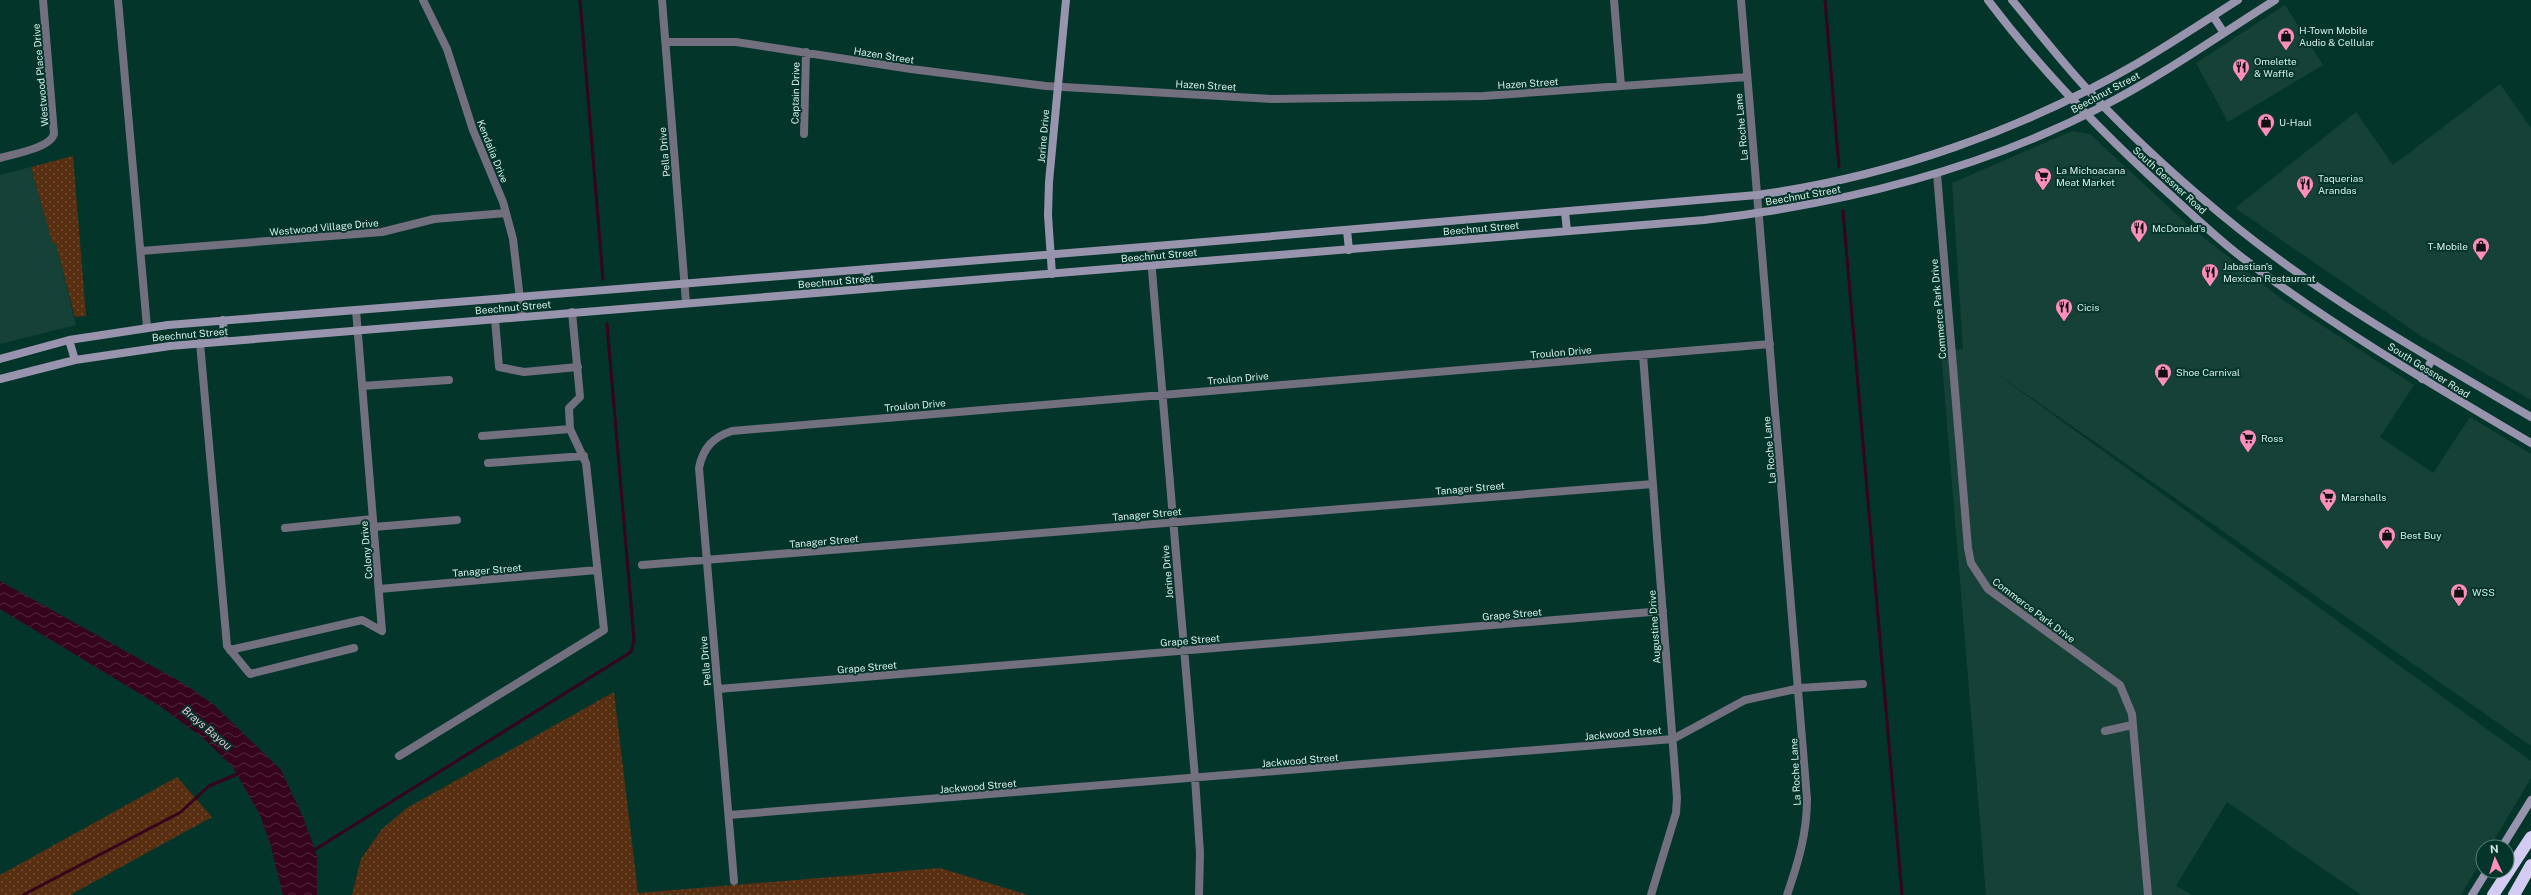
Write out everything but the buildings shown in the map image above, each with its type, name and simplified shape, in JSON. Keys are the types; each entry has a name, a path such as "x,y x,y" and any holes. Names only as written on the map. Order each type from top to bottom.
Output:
{"highway":[{"path":"2494,895 2531,837"},
{"path":"2514,895 2531,865"}],"main road":[{"name":"Jorine Drive","path":"1052,274 1048,215 1049,182 1066,0"},
{"name":"South Gessner Road","path":"1988,0 2028,52 2085,115 2143,171 2242,258 2300,300 2422,378 2531,443"},
{"name":"South Gessner Road","path":"2012,0 2087,89 2202,198 2241,230 2315,284 2432,359 2531,417"},
{"name":"Beechnut Street","path":"0,359 69,340 147,327 1150,247 1758,195 1828,183 1945,151 1979,139 2069,98 2138,63 2238,0"},
{"name":"Beechnut Street","path":"0,379 75,360 131,350 200,343 1349,250 1759,213 1824,202 1937,174 2029,141 2104,106 2275,0"},
{"path":"2213,16 2224,32"},
{"path":"1565,212 1567,231"},
{"path":"1347,230 1349,250"},
{"path":"867,269 868,288"},
{"path":"223,320 224,341"},
{"path":"69,340 75,360"},
{"path":"2422,378 2432,359"},
{"path":"2507,839 2531,800"},
{"path":"2472,895 2482,879"}],"street":[{"name":"Westwood Place Drive","path":"0,158 45,145 53,140 54,134 43,0"},
{"path":"118,0 147,327"},
{"name":"Kendalia Drive","path":"423,0 447,49 473,130 506,213 513,240 522,316"},
{"name":"Pella Drive","path":"662,0 686,303"},
{"path":"1614,0 1621,86"},
{"name":"La Roche Lane","path":"1741,0 1800,688 1807,825 1804,845 1787,895"},
{"name":"Hazen Street","path":"666,42 736,42 911,69 1057,87 1272,99 1483,96 1747,76"},
{"name":"Captain Drive","path":"804,134 806,52"},
{"name":"Commerce Park Drive","path":"1937,174 1968,548 1971,563 1988,589 2120,685 2132,714 2148,895"},
{"name":"Westwood Village Drive","path":"141,251 382,232 434,218 506,213"},
{"name":"Jorine Drive","path":"1150,247 1195,778 1200,853 1199,895"},
{"name":"Colony Drive","path":"230,650 362,620 382,630 356,310"},
{"path":"399,756 604,630 584,456 570,428 569,408 580,396 572,312"},
{"path":"495,319 499,367 524,372 578,367"},
{"path":"200,343 207,442 226,646 250,674 354,648"},
{"name":"Troulon Drive","path":"711,442 720,435 732,431 1770,344"},
{"name":"Augustine Drive","path":"1643,355 1673,739 1676,813 1651,895"},
{"path":"362,386 449,380"},
{"path":"482,436 570,428"},
{"name":"Pella Drive","path":"711,442 704,451 699,468 734,881"},
{"path":"488,463 584,456"},
{"name":"Tanager Street","path":"642,565 1653,484"},
{"path":"285,528 457,520"},
{"name":"Tanager Street","path":"379,589 597,570"},
{"name":"Grape Street","path":"718,689 1663,611"},
{"name":"Jackwood Street","path":"729,815 1673,739 1742,701 1800,688 1863,684"},
{"path":"2106,731 2132,725"}],"shaded area":[{"path":"2285,5 2323,65 2228,122 2196,63"},
{"path":"2500,84 2531,128 2531,400 2421,336 2235,208 2356,112 2393,165"},
{"path":"2072,131 2090,134 2187,224 2283,300 2414,385 2380,437 2433,473 2470,417 2531,454 2531,746 1990,369 2531,761 2531,778 2495,839 2475,839 2475,871 2461,895 2361,895 2227,802 2176,886 2193,895 1986,895 1941,351 1963,349 1952,183"},
{"path":"73,156 86,316 75,317 56,244 52,242 31,167"},
{"path":"31,167 52,242 56,244 76,325 0,344 0,175"},
{"path":"614,692 638,893 940,868 1028,895 352,895 361,859 382,829 407,808"},
{"path":"177,777 212,817 70,895 0,895 0,875"}],"water":[{"name":"Brays Bayou","path":"0,581 186,685 214,705 281,770 303,817 317,856 317,895 283,895 270,843 260,815 233,767 203,738 160,706 0,609"}],"waterway":[{"path":"580,0 603,279"},
{"path":"1825,0 1839,167"},
{"path":"1843,211 1902,895"},
{"path":"311,852 631,652 634,640 607,324"},
{"path":"23,895 181,812 209,786 240,773"}],"place":[{"name":"H-Town Mobile Audio & Cellular","path":"2286,51"},
{"name":"Omelette & Waffle","path":"2241,82"},
{"name":"U-Haul","path":"2266,137"},
{"name":"La Michoacana Meat Market","path":"2043,191"},
{"name":"Taquerias Arandas","path":"2305,199"},
{"name":"McDonald's","path":"2139,243"},
{"name":"T-Mobile","path":"2481,261"},
{"name":"Jabastian's Mexican Restaurant","path":"2210,287"},
{"name":"Cicis","path":"2064,322"},
{"name":"Shoe Carnival","path":"2163,387"},
{"name":"Ross","path":"2248,453"},
{"name":"Marshalls","path":"2328,512"},
{"name":"Best Buy","path":"2387,550"},
{"name":"WSS","path":"2459,607"}]}
